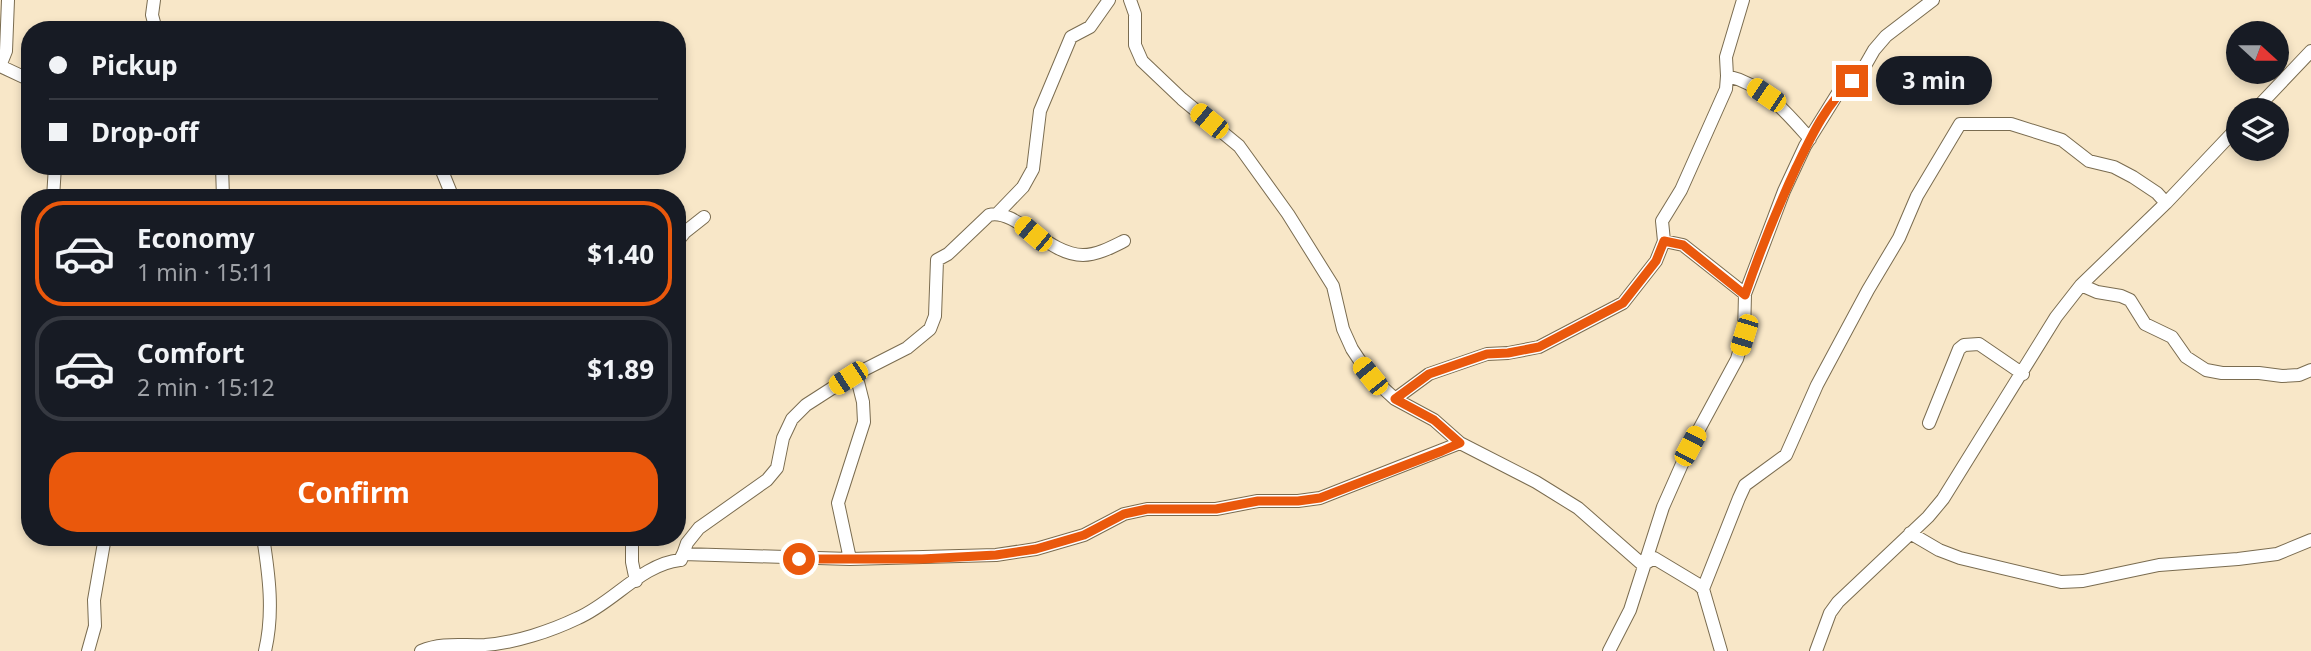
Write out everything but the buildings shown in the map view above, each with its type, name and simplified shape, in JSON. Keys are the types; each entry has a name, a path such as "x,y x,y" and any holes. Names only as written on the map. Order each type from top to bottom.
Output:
{"street":[{"path":"8,0 6,51 0,66 21,76"},
{"path":"154,0 154,21"},
{"path":"997,214 1023,187 1033,170 1040,111 1071,37 1090,27 1109,0"},
{"path":"1130,0 1135,14 1135,45 1142,61 1182,99 1239,146 1288,214 1333,286 1343,329 1361,365 1395,399 1434,420 1460,443 1536,482 1578,508 1643,565"},
{"path":"1395,399 1429,374 1487,354 1539,347 1623,303 1656,261 1664,241 1662,221 1681,190 1726,89 1726,57 1743,0"},
{"path":"1609,651 1630,610 1663,507 1690,446 1737,359 1744,335 1745,295 1784,191 1810,139 1838,93 1862,71 1885,36 1933,0"},
{"path":"2266,98 2311,51"},
{"path":"1727,76 1742,80 1778,103 1810,139"},
{"path":"1718,651 1703,589 1745,485 1786,455 1817,385 1899,238 1917,195 1960,124 2011,124 2062,139 2089,161 2114,167 2133,177 2157,193 2166,203"},
{"path":"1816,651 1830,613 1838,602 1943,499 2056,317 2081,285 2166,203 2226,140"},
{"path":"680,560 699,528 767,480 778,468 783,438 792,419 806,405 856,374 907,348 930,329 935,316 937,260 948,254 989,215 997,214 1020,223 1056,248 1082,255 1103,251 1125,241"},
{"path":"686,231 704,217"},
{"path":"1664,241 1683,245 1745,295"},
{"path":"2081,285 2130,300 2145,324 2172,337 2186,357 2206,370 2282,376 2311,370"},
{"path":"1929,423 1959,349 1964,345 1979,344 2023,374"},
{"path":"850,559 838,503 864,422 863,402 856,374"},
{"path":"680,560 683,554 850,559 996,555 1036,549 1084,535 1124,514 1147,509 1216,509 1258,501 1320,498 1460,443"},
{"path":"1910,533 1939,550 1960,558 2061,582 2083,582 2159,565 2277,554 2311,540"},
{"path":"88,651 95,626 94,600 103,546"},
{"path":"264,546 270,580 269,632 265,651"},
{"path":"632,546 636,581"},
{"path":"1643,565 1654,558 1703,589"},
{"path":"421,651 432,646 453,643 485,645 551,628 592,611 666,562 680,560"}],"route":[{"path":"799,559 922,559 996,555 1036,549 1084,535 1124,514 1147,509 1216,509 1258,501 1320,498 1460,443 1434,420 1420,415 1395,399 1429,374 1466,359 1539,347 1623,303 1656,261 1664,241 1683,245 1745,295 1784,191 1805,146 1838,93 1852,81"}]}
